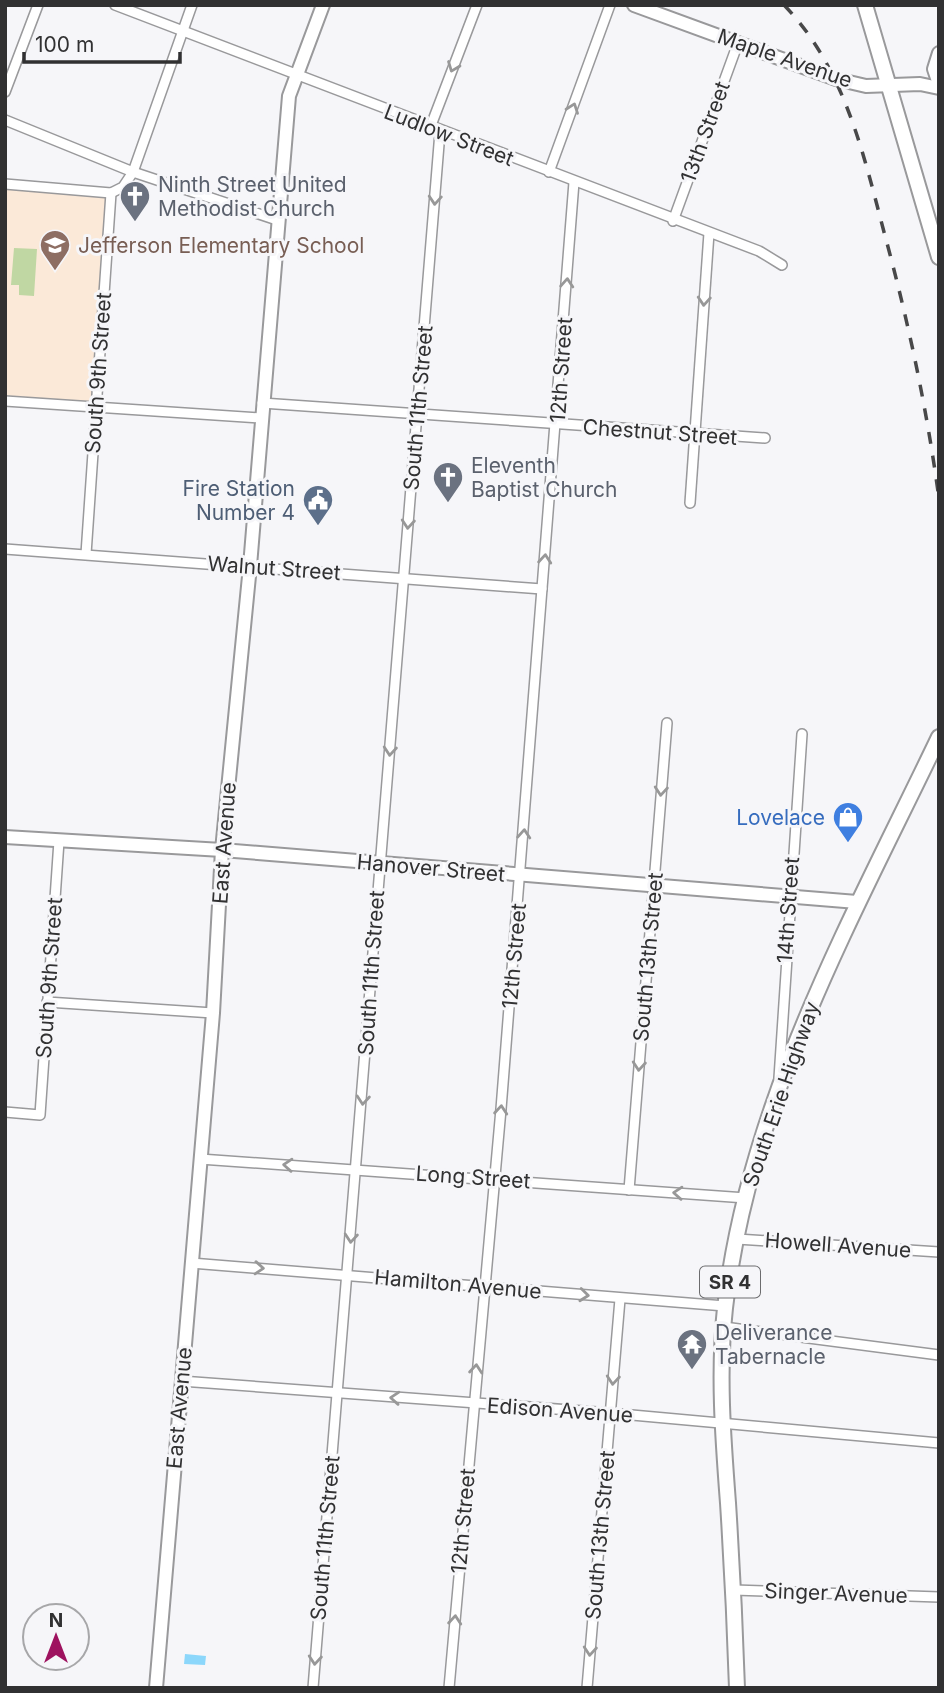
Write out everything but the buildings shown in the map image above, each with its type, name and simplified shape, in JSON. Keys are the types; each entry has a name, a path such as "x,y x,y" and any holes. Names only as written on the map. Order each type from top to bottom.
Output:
{"main road":[{"path":"865,5 939,257"},
{"name":"South Erie Highway","path":"737,1688 734,1590 723,1422 725,1306 737,1239 746,1198 779,1087 818,985 939,737"}],"street":[{"path":"5,92 38,5"},
{"name":"Ludlow Street","path":"115,5 440,132 759,251 782,265"},
{"path":"5,184 111,193 123,187 133,172 192,5"},
{"name":"East Avenue","path":"156,1687 213,1013 222,850 250,566 289,96 323,5"},
{"path":"430,128 477,5"},
{"path":"549,172 611,5"},
{"name":"Maple Avenue","path":"634,5 836,79 866,86 939,86"},
{"name":"13th Street","path":"673,221 738,43"},
{"path":"939,53 933,69 939,86"},
{"path":"5,120 133,172 277,220"},
{"name":"South 11th Street","path":"313,1688 440,132"},
{"name":"12th Street","path":"449,1688 495,1178 557,425 574,182"},
{"name":"South 9th Street","path":"86,554 111,193"},
{"path":"690,503 709,233"},
{"path":"5,401 261,418"},
{"name":"Chestnut Street","path":"262,403 765,438"},
{"name":"Walnut Street","path":"5,549 542,589"},
{"name":"South 13th Street","path":"629,1190 667,723"},
{"name":"14th Street","path":"779,1087 785,961 802,734"},
{"name":"Hanover Street","path":"5,837 222,850 857,902"},
{"name":"South 9th Street","path":"5,1112 40,1115 59,841"},
{"path":"47,1002 213,1013"},
{"name":"Long Street","path":"200,1159 746,1198"},
{"name":"Howell Avenue","path":"737,1239 939,1252"},
{"name":"Hamilton Avenue","path":"191,1263 725,1306"},
{"name":"South 13th Street","path":"587,1688 620,1299"},
{"path":"724,1327 939,1355"},
{"name":"Edison Avenue","path":"181,1381 723,1422 939,1443"},
{"name":"Singer Avenue","path":"734,1590 939,1597"},
{"path":"156,1687 162,1688"}],"shaded area":[{"name":"Jefferson Elementary School","path":"5,184 111,193 96,406 5,401"}],"green space":[{"path":"14,248 37,249 34,296 19,295 19,285 11,285"}],"water":[{"path":"185,1654 206,1656 205,1665 184,1664"}],"railway":[{"path":"784,5 805,29 822,55 849,112 859,141 909,331 939,499"}],"place":[{"name":"Ninth Street United Methodist Church","path":"135,223"},
{"name":"Jefferson Elementary School","path":"55,272"},
{"name":"Eleventh Baptist Church","path":"448,504"},
{"name":"Fire Station Number 4","path":"318,527"},
{"name":"Lovelace","path":"848,844"},
{"name":"Deliverance Tabernacle","path":"692,1371"}]}
